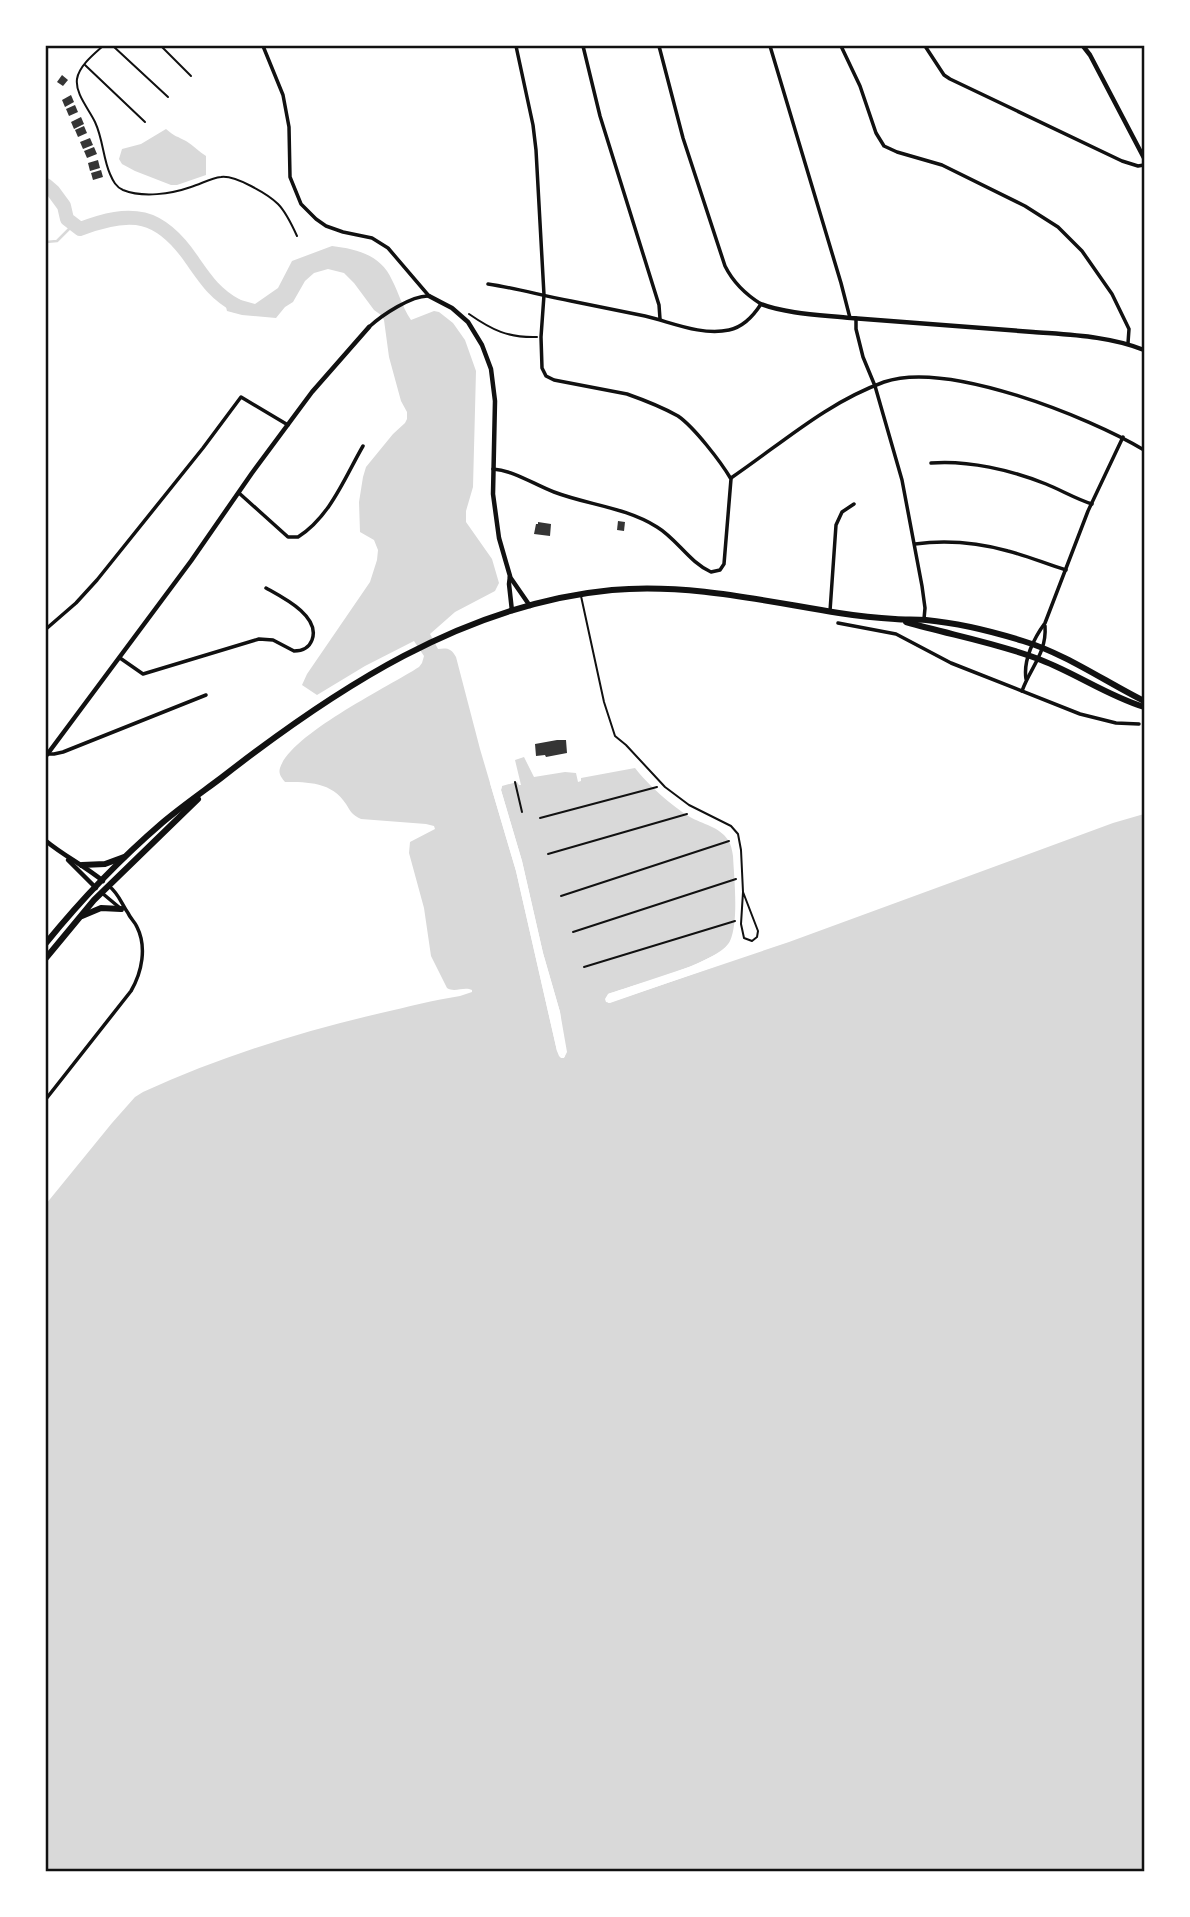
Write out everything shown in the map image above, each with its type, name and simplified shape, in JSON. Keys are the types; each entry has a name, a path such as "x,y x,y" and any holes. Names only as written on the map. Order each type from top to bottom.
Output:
{"highway":[{"path":"46,943 94,887 169,818 315,709 371,674 433,642 512,611 581,594 639,589 684,590 924,624 969,627 1043,648 1144,701"},
{"path":"924,624 1029,655 1116,697 1144,707"},
{"path":"46,957 102,892 212,785"},
{"path":"82,865 105,864 125,857"},
{"path":"78,919 101,908 125,911"}],"street":[{"path":"263,46 283,95 289,127 290,177 301,204 326,226 372,238 388,248 429,296"},
{"path":"493,469 508,471 558,494 625,512 647,521 666,533 699,565 713,572 720,570 724,564 731,478 689,425 674,414 627,394 549,378 542,370 544,295 536,145 516,46"},
{"path":"583,46 600,116 659,308 660,319"},
{"path":"659,46 683,138 725,265 741,289 761,304 779,310 853,318 1076,336 1128,343 1144,350"},
{"path":"770,46 902,480 925,608 924,624"},
{"path":"841,46 860,86 876,133 884,146 942,165 1025,206 1058,227 1082,251 1112,294 1129,329 1128,343"},
{"path":"925,46 944,75 950,79 1122,161 1144,165"},
{"path":"1083,46 1144,158"},
{"path":"488,284 700,329 725,331 742,324 761,304"},
{"path":"46,755 120,658 320,381 369,327 418,296 429,296 444,302 461,316 482,345 493,375 493,494 496,520 510,576 530,606"},
{"path":"731,478 820,413 890,380 944,379 1054,407 1123,437 1144,450"},
{"path":"46,629 97,580 241,397 288,425"},
{"path":"1026,679 1025,673 1033,644 1045,624 1091,505 1123,437"},
{"path":"239,493 288,537 298,537 332,501 363,446"},
{"path":"931,463 970,465 1017,475 1049,485 1091,505"},
{"path":"830,611 836,525 842,512 854,504"},
{"path":"915,544 990,547 1066,570"},
{"path":"510,576 512,611"},
{"path":"120,658 143,674 259,639 273,640 294,652 304,649 313,638 309,620 289,601 266,588"},
{"path":"838,623 895,634 951,663 1090,718 1139,724"},
{"path":"1022,691 1043,648 1045,624"},
{"path":"46,755 63,752 206,695"},
{"path":"46,841 109,886 122,900 125,911"},
{"path":"46,1099 136,983 141,968 142,944 137,926 125,911 94,887 65,856"}],"lane":[{"path":"103,46 85,65 77,79 79,92 96,124 109,173 120,189 137,194 171,192 226,176 244,182 277,203 297,236"},
{"path":"113,46 168,97"},
{"path":"161,46 191,76"},
{"path":"85,65 145,122"},
{"path":"581,594 604,702 615,736 673,794 737,831 741,850 742,936 752,941 757,937 758,931 743,892"}],"path":[{"path":"461,316 468,314 483,325 511,337 541,337"},
{"path":"515,782 522,811"},
{"path":"540,818 658,787"},
{"path":"548,854 687,814"},
{"path":"561,896 729,841"},
{"path":"573,932 736,879"},
{"path":"584,967 736,920"}],"shaded area":[{"path":"166,129 206,156 206,175 171,185 122,164 119,159 122,149 141,144"},
{"path":"332,246 359,251 382,265 411,320 434,311 453,323 465,340 476,371 473,487 466,511 466,522 492,559 499,583 495,591 455,612 430,634 438,649 448,649 456,657 516,871 557,1051 565,1057 560,1012 501,790 502,786 517,782 521,785 515,760 524,757 534,777 576,773 578,782 581,778 635,768 668,801 690,817 720,832 731,845 735,899 730,941 723,949 694,965 608,994 608,1003 789,942 1144,814 1144,1871 46,1871 46,1204 112,1123 135,1097 143,1092 230,1057 290,1037 350,1020 472,992 469,989 447,988 431,956 424,908 409,853 410,842 435,829 434,826 361,819 352,813 334,791 311,783 285,782 280,772 288,755 302,741 342,712 419,667 424,656 414,641 317,695 302,685 370,582 378,550 374,540 360,532 359,502 363,477 366,467 405,423 407,412 401,401 389,357 384,320 344,273 328,269 314,273 305,281 293,302 276,318 227,311 223,295 255,304 278,288 292,261"}],"pier":[{"path":"490,783 494,784 519,871 562,1055 564,1052 557,1013 498,791 499,786 502,786 560,1012 567,1052 564,1058 559,1056 557,1051 516,871"},
{"path":"729,944 731,947 723,955 694,969 608,999 737,955 739,958 610,1003 606,1002 608,994 692,966 721,952"}],"building":[{"path":"62,75 68,80 63,86 57,82"},
{"path":"71,95 74,102 65,107 62,100"},
{"path":"75,105 78,112 69,116 66,109"},
{"path":"81,117 84,124 74,129 71,122"},
{"path":"84,126 87,133 78,137 75,130"},
{"path":"90,138 93,145 83,149 80,142"},
{"path":"94,147 97,154 87,158 84,151"},
{"path":"98,160 100,168 90,171 88,163"},
{"path":"101,170 103,177 93,180 91,173"},
{"path":"618,521 625,522 624,531 617,530"},
{"path":"538,522 551,524 550,536 534,534"},
{"path":"566,740 567,753 536,756 535,744"}],"waterway":[{"path":"46,185 64,206 67,219 80,229 115,219 130,218 156,224 180,244 217,291 237,306"},
{"path":"46,242 57,241 74,224"}]}
